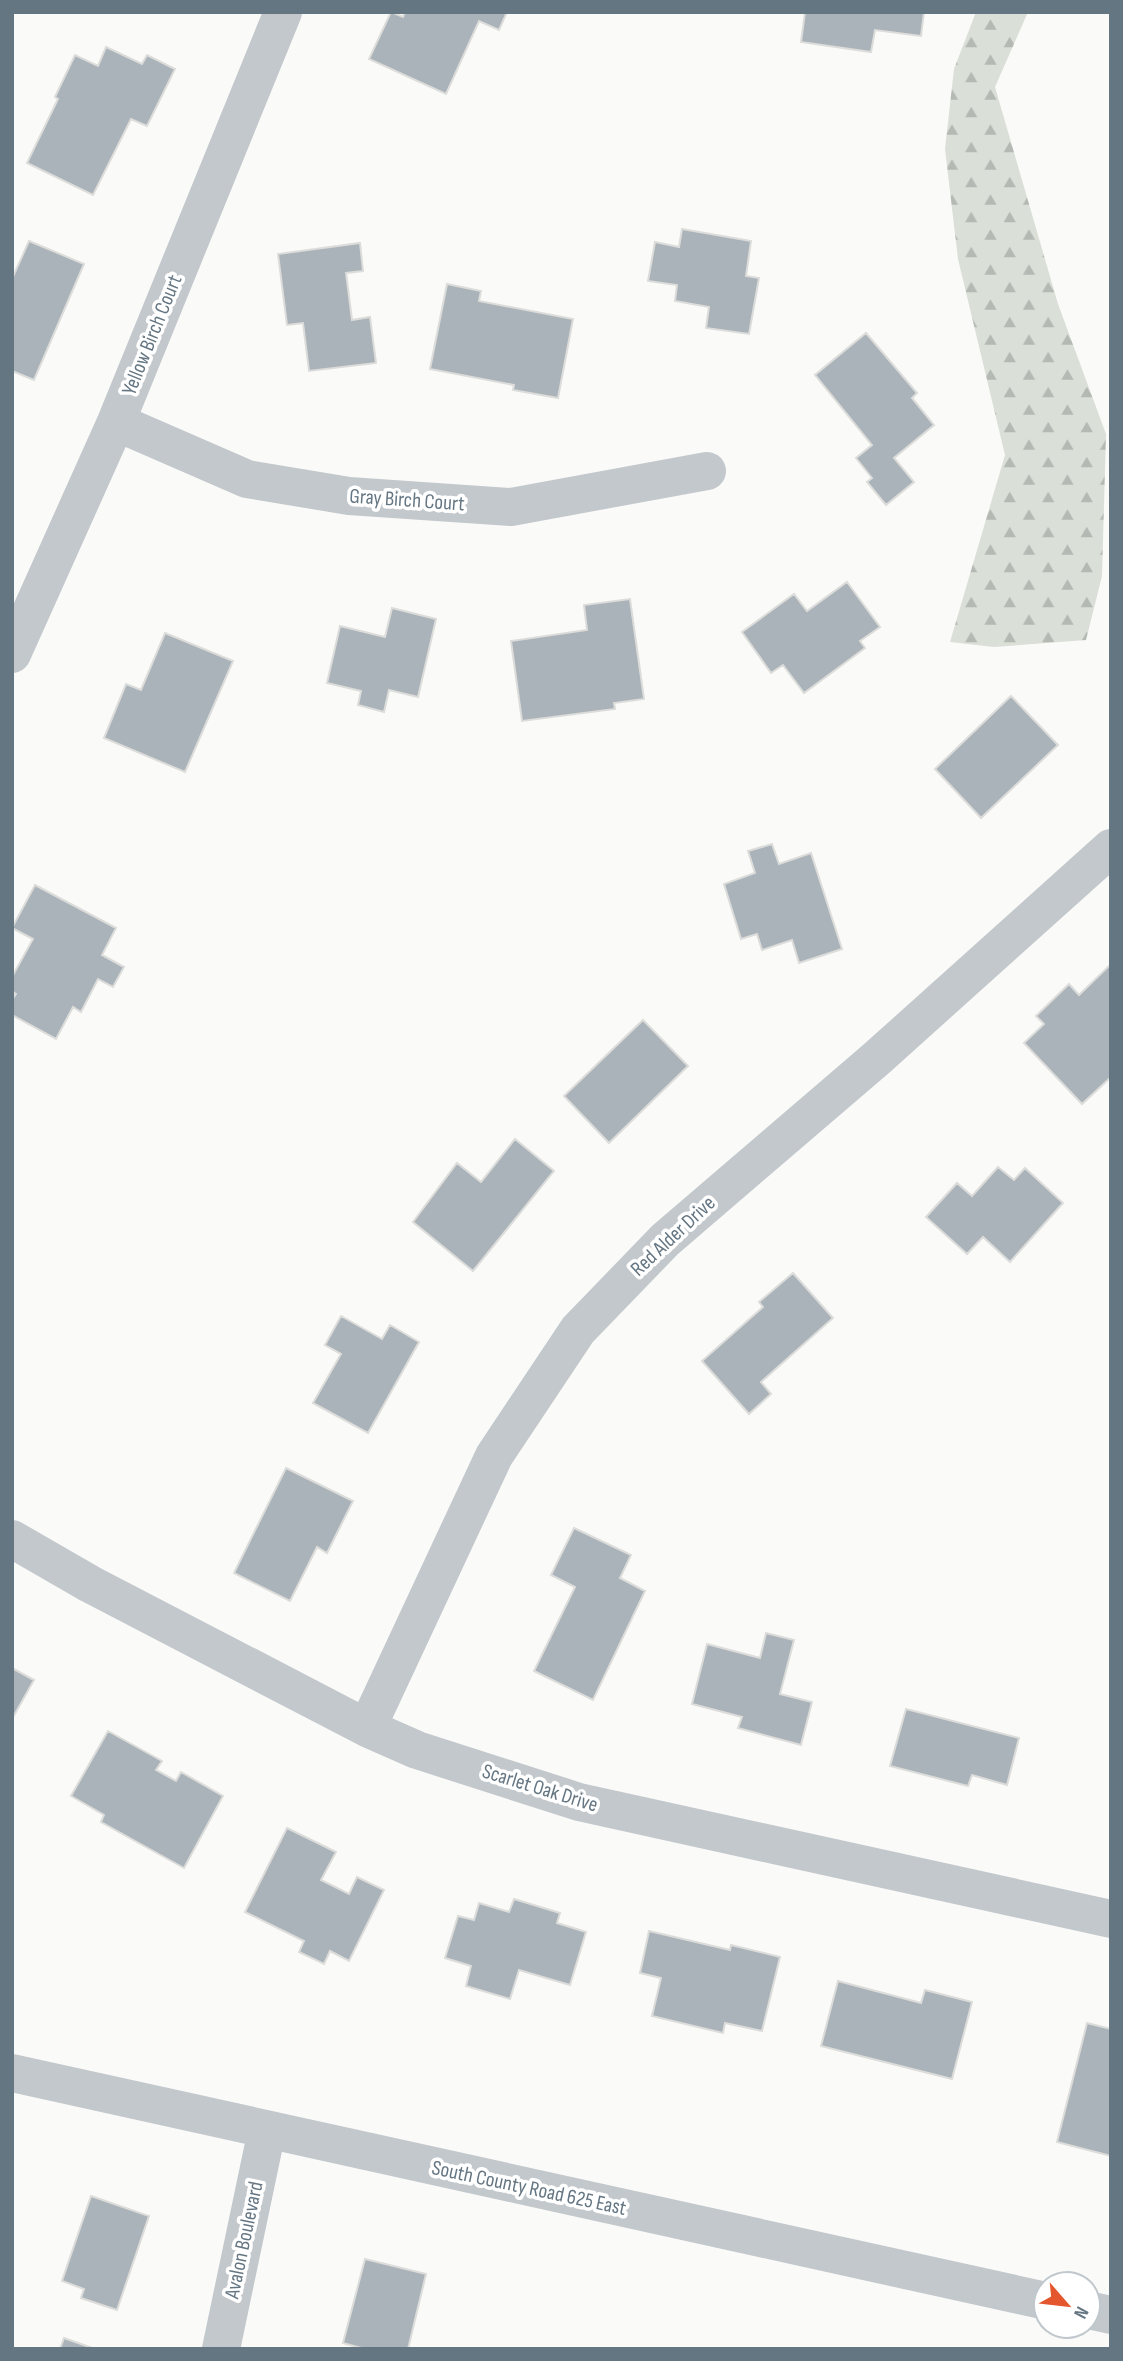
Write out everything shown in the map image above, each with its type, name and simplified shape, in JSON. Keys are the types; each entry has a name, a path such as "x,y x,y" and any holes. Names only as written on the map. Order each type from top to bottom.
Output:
{"street":[{"name":"Yellow Birch Court","path":"12,654 116,422 283,12"},
{"name":"Gray Birch Court","path":"116,422 247,479 349,496 511,507 708,471"},
{"name":"Red Alder Drive","path":"367,1728 494,1456 578,1330 665,1240 876,1059 1111,848"},
{"name":"Scarlet Oak Drive","path":"12,1539 90,1584 367,1728 417,1750 579,1802 1111,1919"},
{"name":"South County Road 625 East","path":"12,2073 1032,2298"},
{"name":"Avalon Boulevard","path":"221,2349 267,2130"}],"green space":[{"path":"976,12 1028,12 995,87 1058,304 1106,434 1102,576 1086,640 994,647 950,642 1005,455 958,259 945,149 954,69"}],"building":[{"path":"391,12 403,17 405,12 507,12 499,30 479,21 446,94 369,59"},
{"path":"805,12 924,12 921,36 875,30 871,52 801,42"},
{"path":"106,47 142,64 147,55 175,69 147,126 131,119 93,195 27,163 58,99 55,97 75,55 98,66"},
{"path":"682,229 751,241 746,276 759,278 749,334 706,328 709,307 675,301 677,285 648,281 655,242 679,247"},
{"path":"29,241 84,264 34,380 12,371 12,279"},
{"path":"360,243 363,271 346,273 352,320 370,317 376,363 309,371 303,323 287,325 278,254"},
{"path":"447,284 481,291 479,301 573,319 558,398 513,390 514,385 430,369"},
{"path":"866,333 917,393 912,398 934,425 894,458 914,482 886,505 867,482 872,478 856,458 872,445 815,375"},
{"path":"847,582 880,627 860,641 865,648 804,693 783,665 771,673 742,632 794,594 807,611"},
{"path":"630,599 644,699 614,703 615,709 522,721 511,641 587,630 584,605"},
{"path":"392,608 436,619 418,697 389,690 384,712 358,705 361,691 327,683 340,626 385,637"},
{"path":"165,633 233,661 185,772 104,738 126,684 141,690"},
{"path":"1011,696 1058,745 981,818 935,769"},
{"path":"772,844 779,864 811,853 842,949 799,963 792,940 762,950 757,934 741,939 724,884 755,873 748,851"},
{"path":"35,885 116,928 102,955 124,967 113,987 98,979 81,1012 73,1007 56,1039 12,1015 12,1000 16,994 12,991 12,977 33,939 12,928"},
{"path":"1111,964 1111,1077 1082,1104 1024,1043 1044,1024 1036,1016 1069,984 1079,995"},
{"path":"643,1020 688,1066 609,1143 564,1096"},
{"path":"515,1139 554,1171 473,1271 413,1222 457,1163 481,1182"},
{"path":"998,1167 1014,1180 1025,1168 1063,1203 1010,1262 983,1237 967,1254 926,1217 957,1183 972,1196"},
{"path":"793,1273 833,1318 761,1382 771,1394 749,1414 702,1361 763,1307 759,1302"},
{"path":"341,1316 382,1339 390,1325 419,1342 368,1433 313,1403 341,1354 325,1345"},
{"path":"286,1468 353,1501 327,1553 317,1547 290,1601 234,1573"},
{"path":"574,1528 631,1555 620,1578 645,1591 593,1700 534,1671 575,1587 551,1575"},
{"path":"766,1633 794,1640 780,1694 812,1702 801,1745 738,1728 742,1717 692,1704 707,1644 760,1658"},
{"path":"12,1668 34,1680 12,1719"},
{"path":"906,1709 1019,1738 1007,1785 972,1775 968,1786 890,1766"},
{"path":"108,1731 162,1761 156,1770 176,1781 181,1772 223,1796 184,1868 101,1822 104,1815 71,1796"},
{"path":"287,1828 336,1852 321,1880 349,1894 357,1877 384,1890 349,1961 330,1951 324,1964 299,1952 304,1941 245,1912"},
{"path":"514,1899 560,1913 557,1923 586,1932 570,1985 519,1970 510,1999 466,1986 471,1966 445,1958 458,1916 474,1920 479,1903 509,1912"},
{"path":"649,1931 730,1950 731,1945 780,1957 762,2031 725,2023 723,2033 652,2016 661,1978 640,1973"},
{"path":"838,1981 921,2003 925,1990 972,2002 952,2079 821,2046"},
{"path":"1087,2023 1111,2029 1111,2156 1057,2142"},
{"path":"91,2196 149,2216 117,2310 81,2298 84,2289 62,2281"},
{"path":"365,2259 426,2274 408,2349 365,2349 343,2343"},
{"path":"64,2338 95,2349 60,2349"}]}
